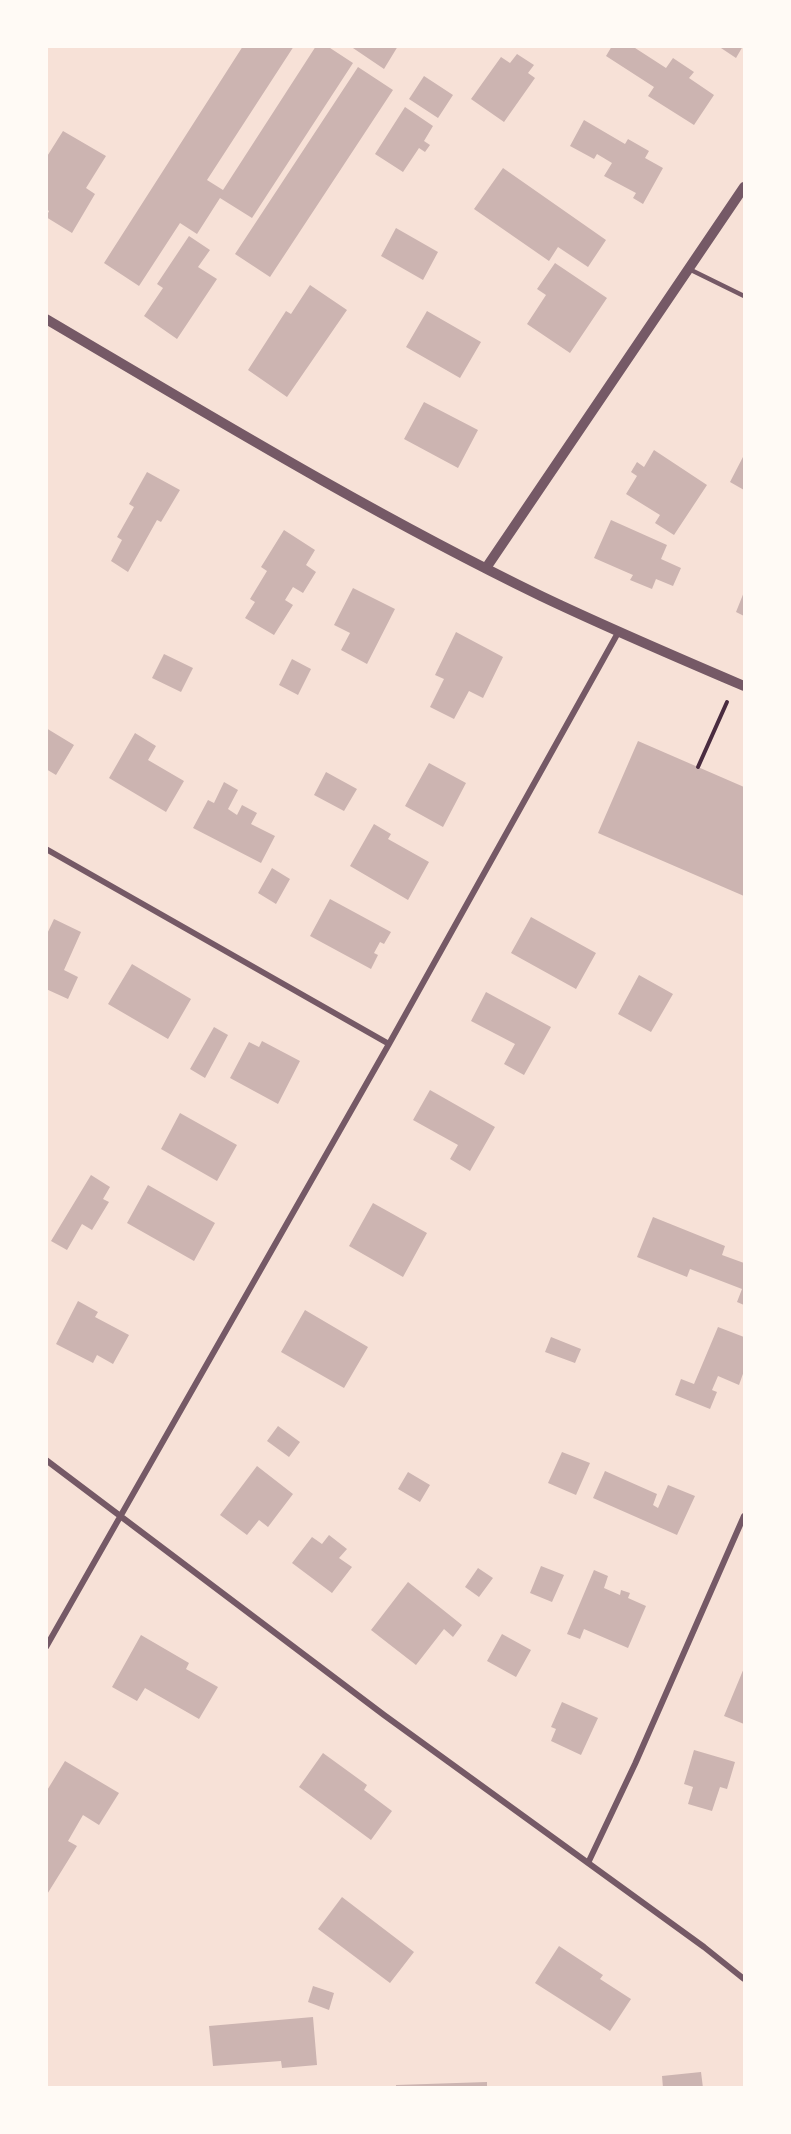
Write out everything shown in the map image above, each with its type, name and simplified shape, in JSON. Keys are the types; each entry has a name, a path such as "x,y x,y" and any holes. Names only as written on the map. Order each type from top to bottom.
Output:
{"street":[{"path":"486,568 744,187"},
{"path":"46,319 258,442 486,568 619,631 740,684"},
{"path":"46,1647 389,1044 619,631"},
{"path":"46,849 389,1044"},
{"path":"46,1460 384,1715 744,1979"},
{"path":"588,1863 635,1764 744,1516"}],"lane":[{"path":"689,269 744,296"}],"path":[{"path":"698,767 740,684"}],"building":[{"path":"243,46 294,46 207,180 223,190 316,46 327,46 353,63 252,218 220,198 197,234 180,223 139,286 104,263"},
{"path":"350,46 398,46 384,69"},
{"path":"612,46 632,46 666,68 673,58 694,72 689,78 714,95 694,125 648,96 654,87 606,56"},
{"path":"718,46 743,46 736,58"},
{"path":"517,54 534,65 528,73 535,78 504,122 471,99 501,57 510,63"},
{"path":"358,67 393,90 270,277 235,254"},
{"path":"424,76 453,95 438,118 409,99"},
{"path":"405,107 433,126 424,141 430,145 425,152 419,148 403,172 375,154"},
{"path":"584,120 625,144 628,139 649,151 645,158 663,168 643,204 633,198 636,193 604,176 612,163 597,154 594,159 570,146"},
{"path":"63,131 106,156 86,188 95,194 72,233 46,217 49,211 46,209 46,158"},
{"path":"503,168 606,240 588,267 558,247 549,261 474,209"},
{"path":"396,228 438,252 423,280 381,256"},
{"path":"189,236 210,250 198,267 217,279 177,339 144,316 163,288 157,284"},
{"path":"555,263 607,298 570,353 527,324 546,295 537,289"},
{"path":"310,285 347,310 287,397 248,370 286,311 291,314"},
{"path":"427,311 481,342 460,378 406,347"},
{"path":"424,402 478,430 458,468 404,439"},
{"path":"654,450 707,485 674,535 655,523 660,515 626,494 637,476 631,472 637,462 644,467"},
{"path":"744,455 744,490 730,482"},
{"path":"147,472 180,490 161,522 157,520 128,572 111,561 122,540 117,537 134,507 129,504"},
{"path":"611,520 667,545 661,559 681,568 673,586 656,579 652,589 630,580 633,575 594,558"},
{"path":"284,530 315,550 306,565 316,572 303,593 293,587 285,600 293,605 274,635 245,618 255,602 250,599 267,571 261,567"},
{"path":"353,588 395,609 367,664 341,650 350,633 334,625"},
{"path":"744,592 744,616 736,612"},
{"path":"456,632 503,657 483,698 469,691 454,719 430,707 444,679 435,675"},
{"path":"164,654 193,668 181,692 152,678"},
{"path":"292,659 311,669 298,695 279,685"},
{"path":"46,728 74,745 56,775 46,769"},
{"path":"135,733 156,746 148,760 184,781 166,812 109,778"},
{"path":"638,741 744,787 744,896 598,833"},
{"path":"429,763 466,783 443,827 405,806"},
{"path":"326,772 357,789 344,811 314,795"},
{"path":"224,782 238,790 228,809 237,815 242,805 257,813 251,824 275,836 261,863 193,828 208,800 214,803"},
{"path":"374,824 391,834 388,839 429,862 408,900 350,866"},
{"path":"272,868 290,879 276,904 258,893"},
{"path":"330,899 391,932 384,944 380,942 374,953 378,955 371,969 310,936"},
{"path":"531,917 596,953 576,989 511,953"},
{"path":"54,919 81,932 64,970 78,977 68,999 46,989 46,936"},
{"path":"132,964 191,999 168,1039 108,1004"},
{"path":"639,975 673,994 651,1032 618,1014"},
{"path":"486,992 551,1027 524,1075 504,1064 515,1044 471,1021"},
{"path":"214,1027 228,1035 205,1078 190,1069"},
{"path":"262,1041 300,1061 278,1104 230,1078 249,1042 259,1047"},
{"path":"430,1090 495,1127 470,1171 450,1159 458,1145 413,1120"},
{"path":"180,1113 237,1145 217,1181 161,1149"},
{"path":"91,1175 110,1187 103,1199 109,1202 92,1230 82,1224 67,1250 51,1241"},
{"path":"148,1185 215,1223 194,1261 127,1223"},
{"path":"373,1203 427,1233 403,1277 349,1246"},
{"path":"653,1217 725,1246 722,1255 744,1263 744,1305 737,1302 742,1289 690,1269 687,1277 637,1257"},
{"path":"78,1301 98,1312 95,1317 129,1335 113,1364 97,1355 93,1363 56,1344"},
{"path":"305,1310 368,1347 344,1388 281,1352"},
{"path":"718,1327 744,1337 744,1371 739,1385 718,1376 712,1390 717,1392 710,1409 675,1395 681,1379 694,1384"},
{"path":"551,1337 581,1349 575,1363 545,1352"},
{"path":"278,1426 300,1442 289,1457 267,1441"},
{"path":"562,1452 590,1463 576,1495 548,1483"},
{"path":"257,1466 293,1494 268,1527 259,1520 247,1535 220,1515"},
{"path":"605,1471 657,1494 653,1505 658,1508 668,1485 695,1496 677,1535 593,1498"},
{"path":"408,1472 430,1485 420,1502 398,1489"},
{"path":"329,1535 347,1549 339,1558 352,1567 332,1593 292,1563 312,1537 322,1544"},
{"path":"541,1566 564,1575 552,1602 530,1593"},
{"path":"478,1568 493,1578 479,1597 465,1587"},
{"path":"594,1570 608,1576 604,1588 620,1595 621,1590 630,1593 628,1598 646,1606 628,1648 584,1629 580,1639 567,1634"},
{"path":"408,1582 462,1625 453,1637 444,1629 416,1665 371,1630"},
{"path":"502,1634 531,1650 516,1677 487,1661"},
{"path":"141,1635 189,1663 186,1669 218,1687 199,1719 145,1688 137,1701 112,1687"},
{"path":"744,1668 744,1724 724,1716"},
{"path":"562,1702 598,1718 581,1755 551,1741 556,1729 551,1727"},
{"path":"694,1750 735,1762 727,1789 720,1787 712,1811 688,1804 693,1787 684,1784"},
{"path":"323,1753 367,1785 364,1790 392,1811 371,1840 299,1787"},
{"path":"65,1761 119,1793 99,1825 83,1815 68,1841 77,1846 46,1896 46,1792"},
{"path":"342,1897 414,1952 390,1983 318,1929"},
{"path":"559,1946 603,1975 600,1979 631,1999 610,2031 535,1983"},
{"path":"313,1986 334,1993 329,2010 308,2002"},
{"path":"313,2017 317,2065 282,2068 281,2061 213,2066 209,2026"},
{"path":"701,2072 703,2088 663,2088 662,2076"},
{"path":"487,2082 487,2088 396,2088 396,2085"}]}
